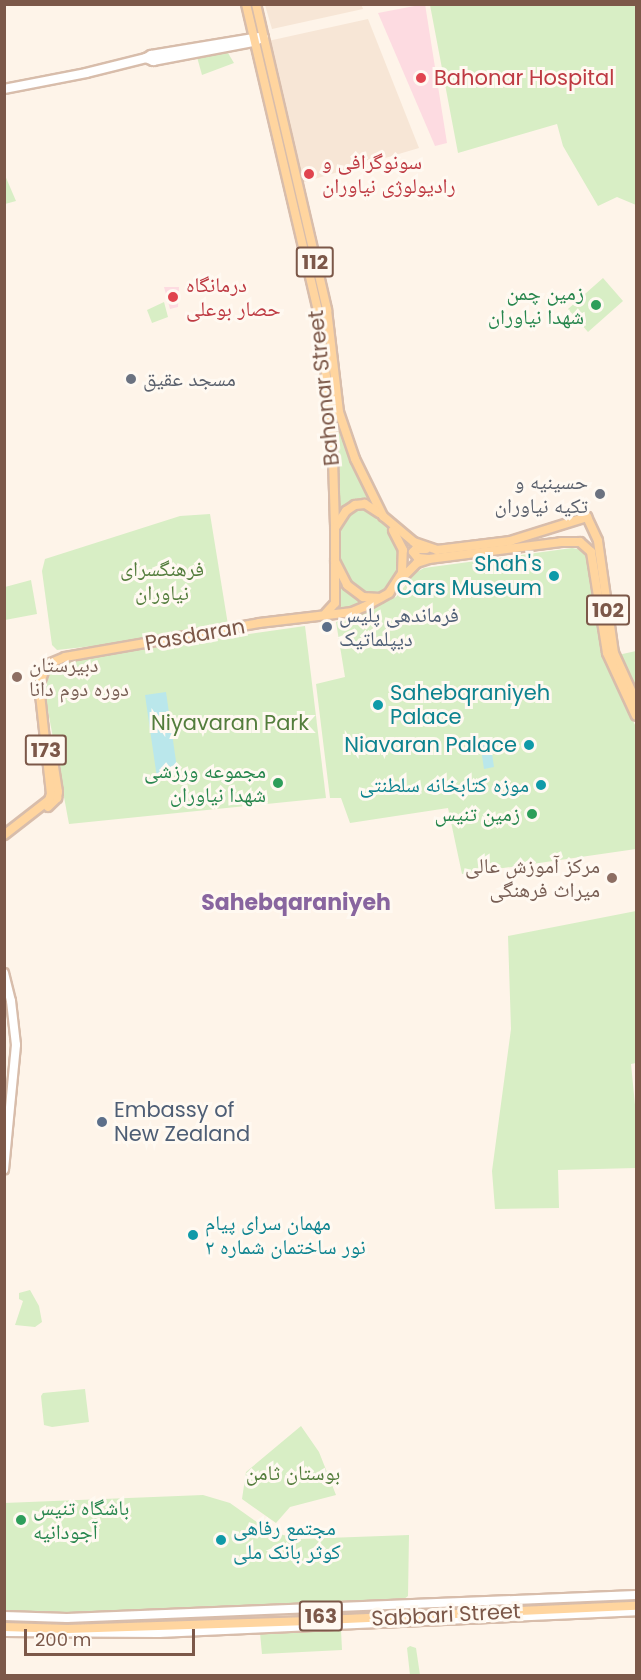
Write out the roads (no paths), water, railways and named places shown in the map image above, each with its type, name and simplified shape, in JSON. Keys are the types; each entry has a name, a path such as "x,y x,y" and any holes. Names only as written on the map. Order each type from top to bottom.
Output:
{"main road":[{"name":"Bahonar Street","path":"246,4 258,38 327,310 339,412 355,459 383,516 400,532 430,549"},
{"name":"Bahonar Street","path":"256,4 258,38 318,311 332,425 335,528"},
{"path":"4,89 86,74 151,55 258,38"},
{"path":"325,614 335,603 335,528 343,514 355,505 370,506 383,516 396,534 403,550 403,567 396,584"},
{"name":"102","path":"430,549 443,550 510,541 587,517 598,541 614,653 636,701"},
{"name":"102","path":"429,559 580,542 591,552 607,654 636,716"},
{"path":"429,559 418,558 413,552 416,549 430,549"},
{"path":"335,561 352,591 363,597 380,598 389,593 417,563 429,559"},
{"name":"Pasdaran","path":"4,835 51,795 39,686 45,669 56,659 325,614 352,612 380,598"},
{"name":"173","path":"4,842 57,798 44,691 47,674 55,663 66,657"},
{"path":"4,973 11,1001 16,1045 4,1170"},
{"path":"4,1616 67,1618 636,1595"},
{"name":"Sabbari Street","path":"4,1627 67,1629 401,1617 636,1601"},
{"name":"Sabbari Street","path":"414,1616 636,1606"},
{"path":"414,1616 636,1611"},
{"path":"4,1632 138,1633 401,1617"},
{"name":"Sabbari Street","path":"4,1622 401,1617"}],"water":[{"path":"166,692 178,775 157,778 145,695"},
{"path":"490,740 494,767 484,769 480,742"}],"place":[{"name":"Bahonar Hospital","path":"421,78"},
{"name":"سونوگرافی و رادیولوژی نیاوران","path":"309,174"},
{"name":"درمانگاه حصار بوعلی","path":"173,297"},
{"name":"زمین چمن شهدا نیاوران","path":"596,305"},
{"name":"مسجد عقیق","path":"131,379"},
{"name":"حسینیه و تکیه نیاوران","path":"600,494"},
{"name":"Shah's Cars Museum","path":"554,576"},
{"name":"فرماندهی پلیس دیپلماتیک","path":"327,627"},
{"name":"دبیرستان دوره دوم دانا","path":"17,677"},
{"name":"Sahebqraniyeh Palace","path":"378,705"},
{"name":"Niavaran Palace","path":"529,745"},
{"name":"مجموعه ورزشی شهدا نیاوران","path":"278,783"},
{"name":"موزه کتابخانه سلطنتی","path":"541,785"},
{"name":"زمین تنیس","path":"532,814"},
{"name":"مرکز آموزش عالی میراث فرهنگی","path":"612,878"},
{"name":"Embassy of New Zealand","path":"102,1122"},
{"name":"مهمان سرای پیام نور ساختمان شماره ۲","path":"193,1235"},
{"name":"باشگاه تنیس آجودانیه","path":"21,1520"},
{"name":"مجتمع رفاهی کوثر بانک ملی","path":"221,1540"}],"district":[{"name":"Sahebqaraniyeh","path":"296,903"}],"park label":[{"name":"فرهنگسرای نیاوران","path":"162,581"},
{"name":"Niyavaran Park","path":"230,723"},
{"name":"بوستان ثامن","path":"293,1473"}]}
